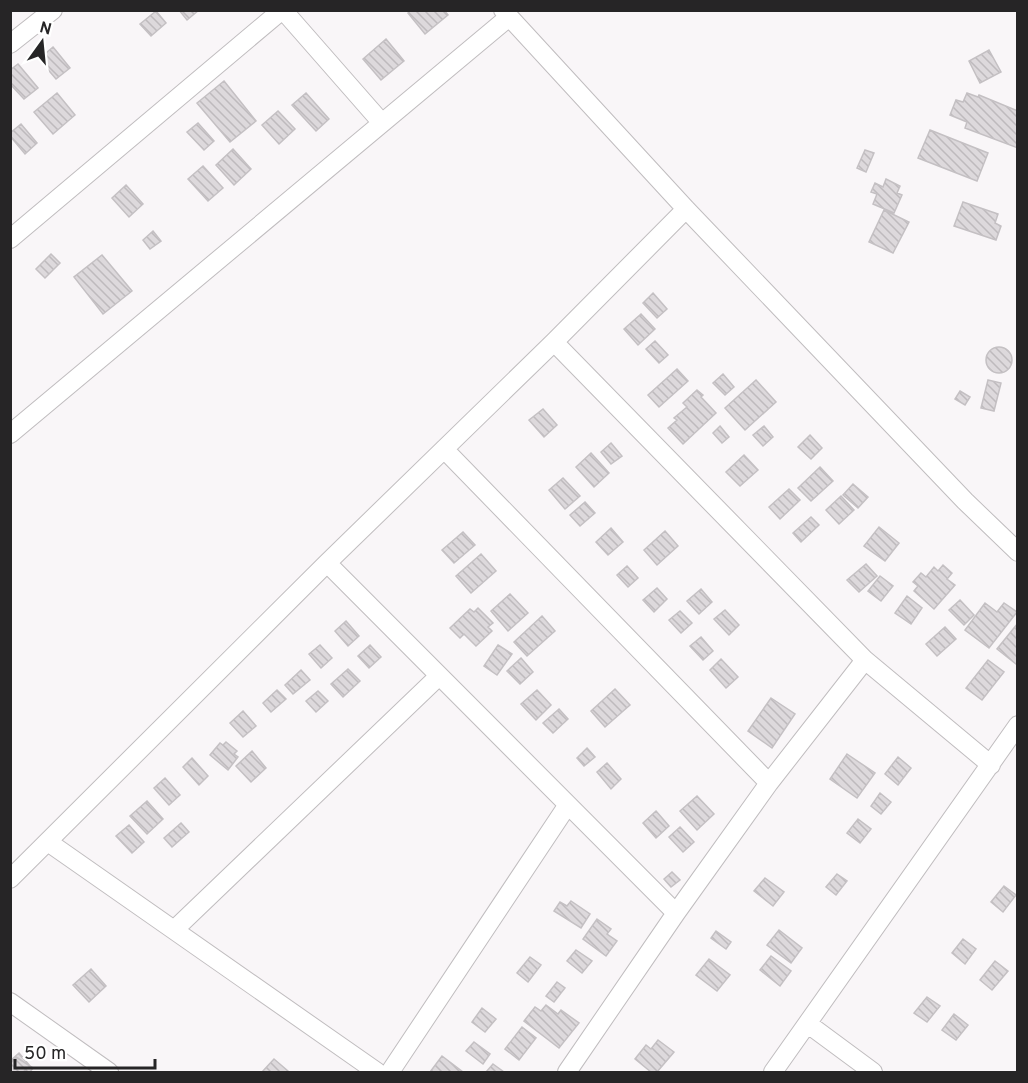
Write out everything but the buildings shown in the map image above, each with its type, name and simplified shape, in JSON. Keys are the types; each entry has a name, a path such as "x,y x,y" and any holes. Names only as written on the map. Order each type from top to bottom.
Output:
{"street":[{"path":"10,44 53,10"},
{"path":"10,239 283,10 382,123"},
{"path":"10,434 382,123 506,14 686,209 965,501 1017,552"},
{"path":"10,879 686,209"},
{"path":"554,342 865,660 991,765"},
{"path":"444,448 769,783"},
{"path":"327,563 676,913"},
{"path":"567,1072 769,783 865,660"},
{"path":"174,930 439,676"},
{"path":"773,1072 1017,725"},
{"path":"390,1072 567,806"},
{"path":"48,842 377,1072"},
{"path":"10,1002 109,1072"},
{"path":"808,1024 873,1072"}]}
